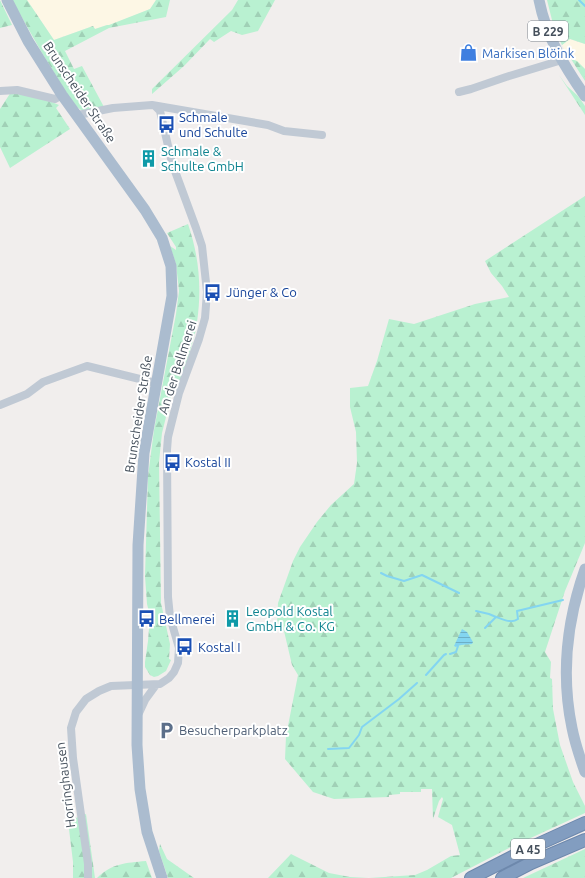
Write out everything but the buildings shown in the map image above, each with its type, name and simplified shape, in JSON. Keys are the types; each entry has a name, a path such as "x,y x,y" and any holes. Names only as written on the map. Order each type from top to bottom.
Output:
{"highway":[{"name":"A 45","path":"471,878 530,848 585,823"},
{"name":"A 45","path":"502,878 531,863 585,840"}],"main road":[{"name":"Brunscheider Straße","path":"7,0 28,41 62,95 78,115 145,210 162,238 171,266 172,296 144,453 138,545 137,745 140,789 147,832 162,878"},
{"name":"B 229","path":"539,0 548,32 562,60 585,96"},
{"path":"585,569 572,615 568,640 566,675 571,724 585,772"}],"street":[{"path":"459,92 471,90 506,76 562,60"},
{"path":"0,91 17,90 55,99 62,95"},
{"path":"78,115 113,108 152,105 268,125 278,130 322,135"},
{"name":"An der Bellmerei","path":"137,718 145,700 156,685 164,682 174,672 178,663 178,643 170,617 168,597 166,462 168,437 179,393 200,340 205,318 207,292 204,261 199,237 172,162 160,111 155,106"},
{"path":"0,406 27,394 43,382 87,366 156,383"},
{"path":"137,685 156,685"},
{"name":"Horringhausen","path":"88,878 88,864 73,758 71,728 76,712 86,699 111,686 137,685"}],"shaded area":[{"path":"27,0 156,0 150,9 108,26 95,29 93,26 54,40"},
{"path":"570,39 585,44 585,69 574,59 571,59 562,45"}],"green space":[{"path":"0,0 12,25 0,28"},
{"path":"12,0 27,0 54,40 93,26 95,29 109,25 150,9 156,0 170,0 166,17 109,28 65,51 74,69 82,66 104,107 81,110 66,92"},
{"path":"238,0 275,0 258,31 242,35 231,31 214,42 210,39 184,66 152,94 152,89 232,10"},
{"path":"547,0 585,0 585,44 570,39 562,45 554,28"},
{"path":"571,59 577,61 585,69 585,81"},
{"path":"559,75 585,106 585,115"},
{"path":"11,92 42,98 59,105 56,108 70,129 10,168 0,147 0,109"},
{"path":"585,196 585,543 565,591 545,652 551,662 550,678 552,679 553,709 560,745 573,782 585,806 585,813 511,847 451,878 369,878 415,875 451,856 460,855 452,825 438,817 443,799 442,797 439,801 433,819 432,789 421,789 421,792 400,792 400,794 389,795 389,797 334,799 313,792 285,759 286,736 298,675 292,665 284,631 277,623 278,603 293,561 300,547 331,505 354,484 357,463 356,432 350,407 350,388 368,386 389,319 414,324 475,304 509,297 491,273 485,261"},
{"path":"188,224 197,260 199,284 198,322 188,359 177,390 173,389 162,433 159,462 161,603 170,644 169,659 171,660 166,671 154,677 150,675 145,667 150,616 147,604 145,576 148,476 154,430 179,291 176,264 170,246 176,250 176,247 167,233"},
{"path":"86,814 95,878 73,878 73,862 68,821"},
{"path":"160,844 167,859 194,878 168,878 159,851"},
{"path":"585,849 585,878 523,878"},
{"path":"291,854 329,873 350,877 369,878 268,878"},
{"path":"146,861 152,878 97,878 108,869 125,863"}],"water":[{"path":"462,629 467,632 473,642 472,644 456,647 454,646"}],"waterway":[{"path":"579,0 585,6"},
{"path":"381,573 404,581 422,575 459,593"},
{"path":"485,628 496,617 507,621 513,621 518,619 517,611 563,600"},
{"path":"476,611 496,617"},
{"path":"450,654 456,652 458,646"},
{"path":"426,675 446,654"},
{"path":"328,749 349,748 359,735 362,727 399,699 417,683"}],"place":[{"name":"Markisen Blöink","path":"469,53"},
{"name":"Schmale und Schulte","path":"166,124"},
{"name":"Schmale & Schulte GmbH","path":"148,158"},
{"name":"Jünger & Co","path":"213,292"},
{"name":"Kostal II","path":"172,462"},
{"name":"Leopold Kostal GmbH & Co. KG","path":"233,618"},
{"name":"Bellmerei","path":"146,619"},
{"name":"Kostal I","path":"185,647"},
{"name":"Besucherparkplatz","path":"166,730"}]}
